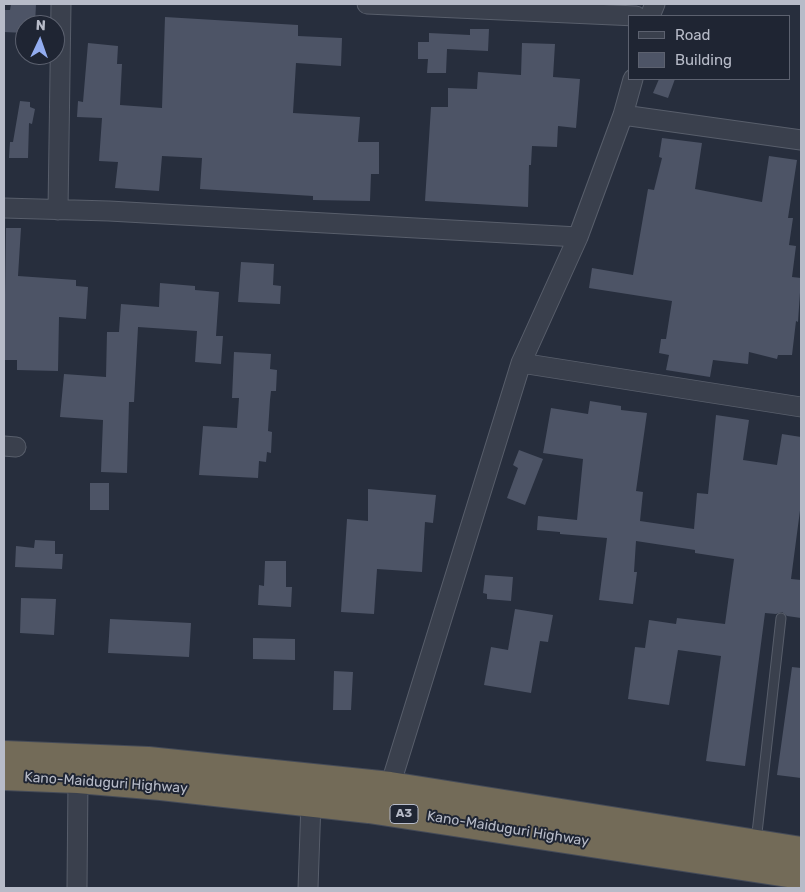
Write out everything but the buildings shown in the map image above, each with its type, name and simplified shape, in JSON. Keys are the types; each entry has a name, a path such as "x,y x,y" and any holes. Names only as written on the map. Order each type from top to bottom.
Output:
{"highway":[{"name":"Kano-Maiduguri Highway","path":"4,756 148,762 390,786 801,851"},
{"name":"Kano-Maiduguri Highway","path":"4,776 78,779 311,802 485,825 801,874"}],"street":[{"path":"58,210 61,4"},
{"path":"367,4 628,16"},
{"path":"390,786 521,363 578,238 623,115 633,80"},
{"path":"623,115 801,140"},
{"path":"4,208 578,238"},
{"path":"521,363 801,407"},
{"path":"77,888 78,779"},
{"path":"308,888 311,802"}],"lane":[{"path":"756,844 781,618"}]}
